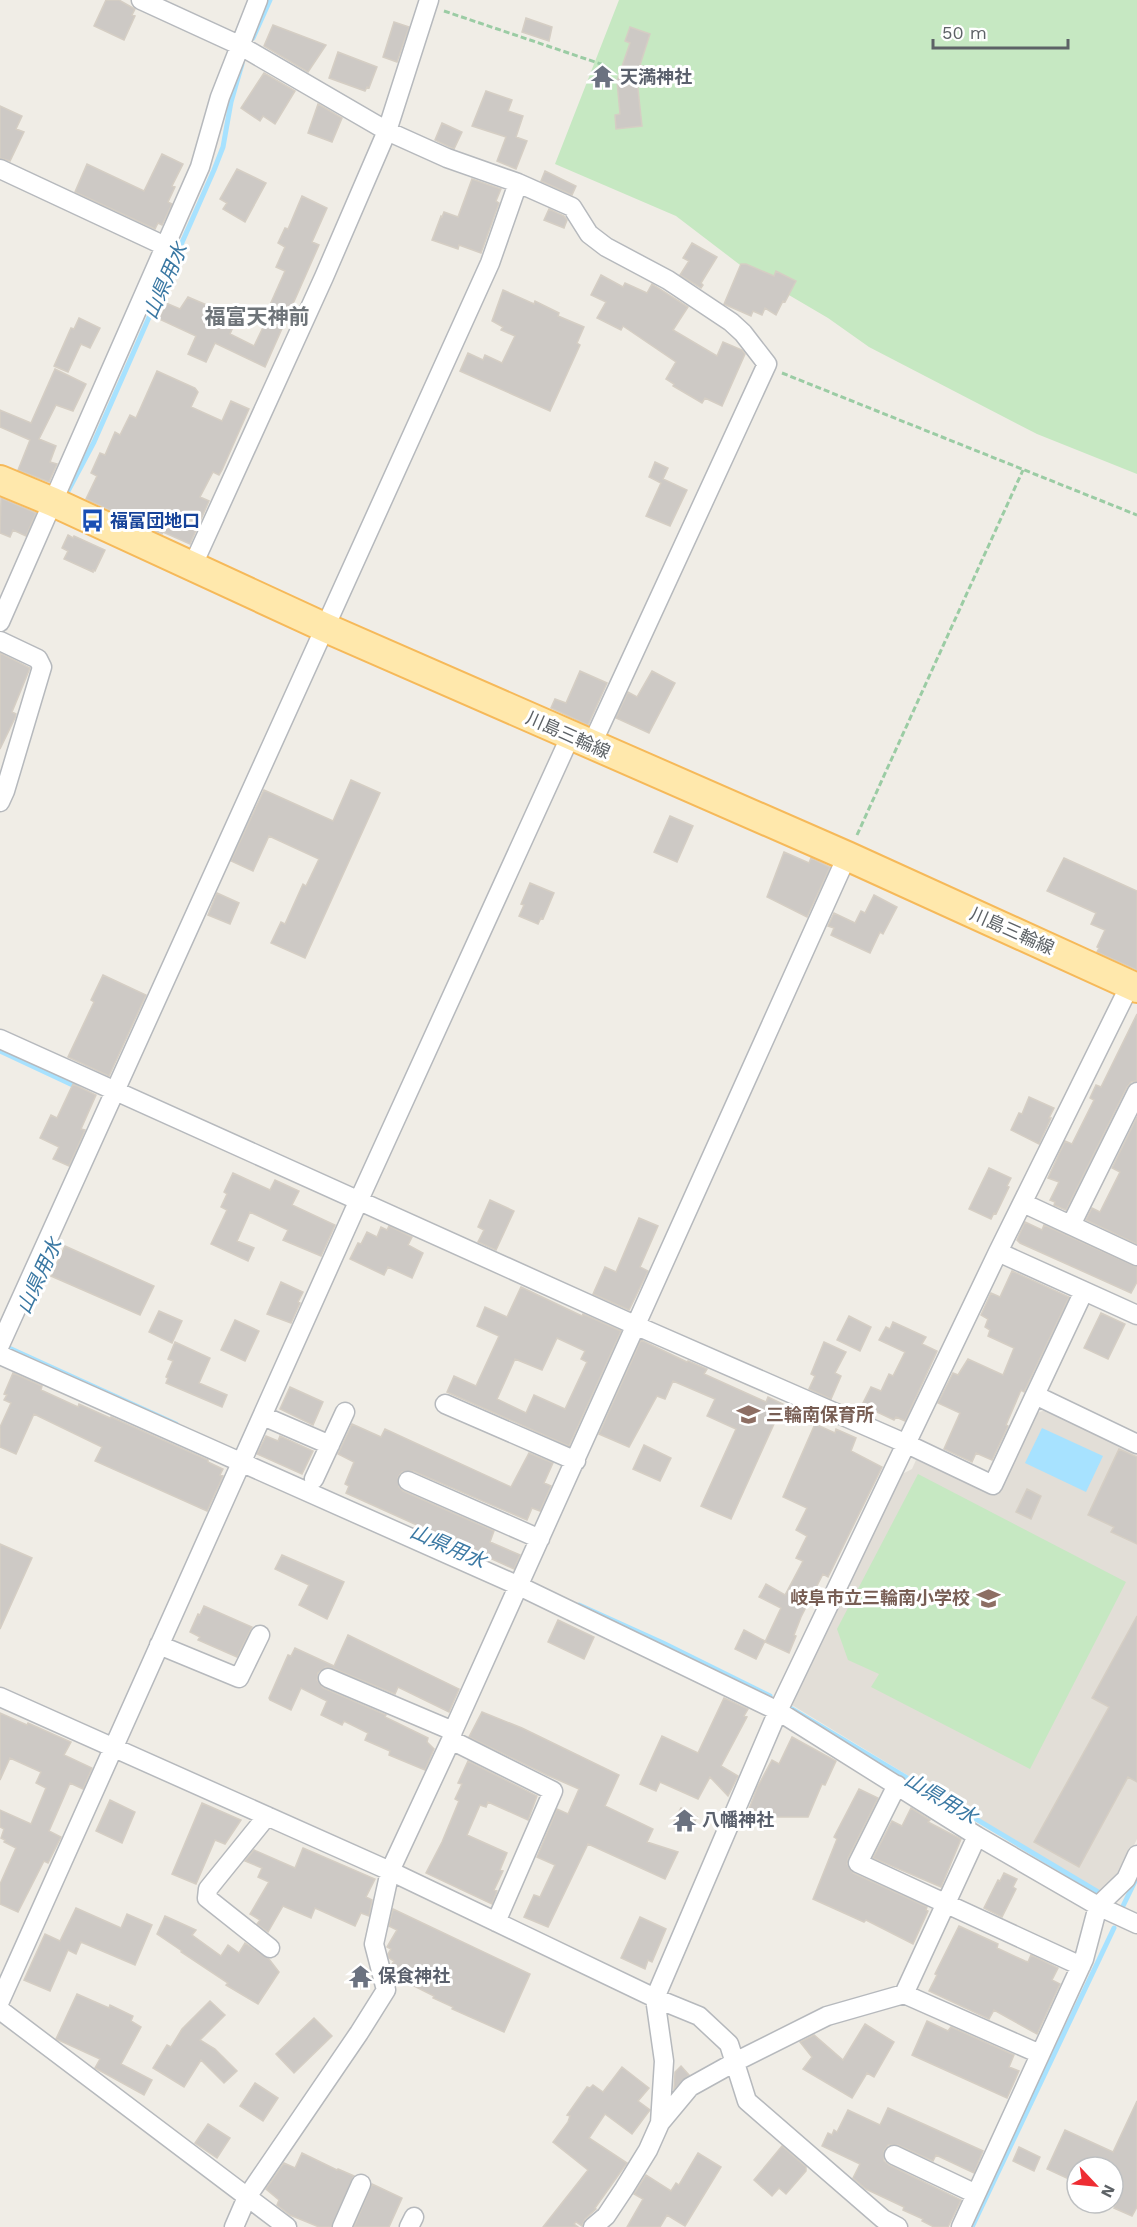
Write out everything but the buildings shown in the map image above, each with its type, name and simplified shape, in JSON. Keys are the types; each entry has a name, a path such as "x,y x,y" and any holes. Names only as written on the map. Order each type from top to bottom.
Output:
{"main road":[{"name":"川島三輪線","path":"0,480 53,502 326,628 848,856 1133,986"}],"street":[{"path":"0,2001 358,1202 767,364 743,333 731,322 668,280 606,247 589,234 572,207 518,183 447,158 387,130 239,45 141,0"},
{"path":"0,622 200,167 220,97 258,0"},
{"path":"192,567 324,277 387,130 428,3"},
{"path":"0,169 165,246"},
{"path":"0,1345 490,263 518,183"},
{"path":"0,640 38,659 42,667 0,802"},
{"path":"234,2227 247,2197 359,2034 386,1990 374,1944 390,1871 848,856"},
{"path":"660,2123 664,2061 655,1998 778,1711 998,1252 1133,986"},
{"path":"0,1039 358,1202 907,1444 993,1485 1084,1291"},
{"path":"1071,1225 1137,1092"},
{"path":"1023,1203 1137,1256"},
{"path":"998,1252 1137,1315"},
{"path":"0,1355 243,1461 519,1586 778,1711 977,1836 1098,1906 1137,1924"},
{"path":"1035,1395 1137,1444"},
{"path":"445,1404 576,1461"},
{"path":"314,1479 345,1412"},
{"path":"263,1416 330,1445"},
{"path":"408,1481 540,1539"},
{"path":"159,1645 239,1678 260,1635"},
{"path":"328,1678 452,1736 554,1791 496,1922"},
{"path":"0,1697 390,1871 655,1998 699,2016 729,2044 747,2101 883,2219 898,2227"},
{"path":"897,1785 858,1863 1081,1966"},
{"path":"267,1816 208,1888 207,1898 270,1948"},
{"path":"904,1994 977,1836"},
{"path":"961,2227 1081,1966 1098,1906 1126,1879 1137,1855"},
{"path":"593,2227 606,2216 648,2150 660,2123 690,2087 827,2016 904,1994 1040,2054"},
{"path":"0,2010 287,2227"},
{"path":"894,2155 976,2194"},
{"path":"342,2227 361,2184"}],"path":[{"path":"428,3 604,65"},
{"path":"767,364 790,377 1137,515"},
{"path":"848,856 1023,470"}],"shaded area":[{"name":"岐阜市立三輪南小学校","path":"1048,1409 1137,1452 1137,1839 1115,1885 1100,1892 787,1702 902,1474 912,1469 916,1460 997,1495 1037,1413"}],"green space":[{"path":"619,0 1137,0 1137,474 1037,434 869,347 828,318 748,271 676,216 555,164"},
{"path":"918,1474 1126,1582 1030,1769 871,1687 879,1674 848,1660 837,1629"}],"water":[{"path":"1042,1428 1103,1456 1086,1492 1025,1463"}],"waterway":[{"path":"253,38 270,0"},
{"name":"山県用水","path":"67,493 94,442 214,170 223,147 231,102 242,64"},
{"name":"山県用水","path":"0,1051 77,1087"},
{"name":"山県用水","path":"7,1344 9,1348 176,1424"},
{"name":"山県用水","path":"579,1605 663,1643 770,1696"},
{"name":"山県用水","path":"785,1705 1098,1892"},
{"name":"山県用水","path":"1123,1906 1137,1877"},
{"name":"山県用水","path":"972,2227 1114,1928"}],"place":[{"name":"天満神社","path":"602,77"},
{"name":"福富団地口","path":"92,521"},
{"name":"三輪南保育所","path":"748,1415"},
{"name":"岐阜市立三輪南小学校","path":"988,1598"},
{"name":"八幡神社","path":"684,1820"},
{"name":"保食神社","path":"360,1976"}],"district":[{"name":"福富天神前","path":"257,317"}]}
